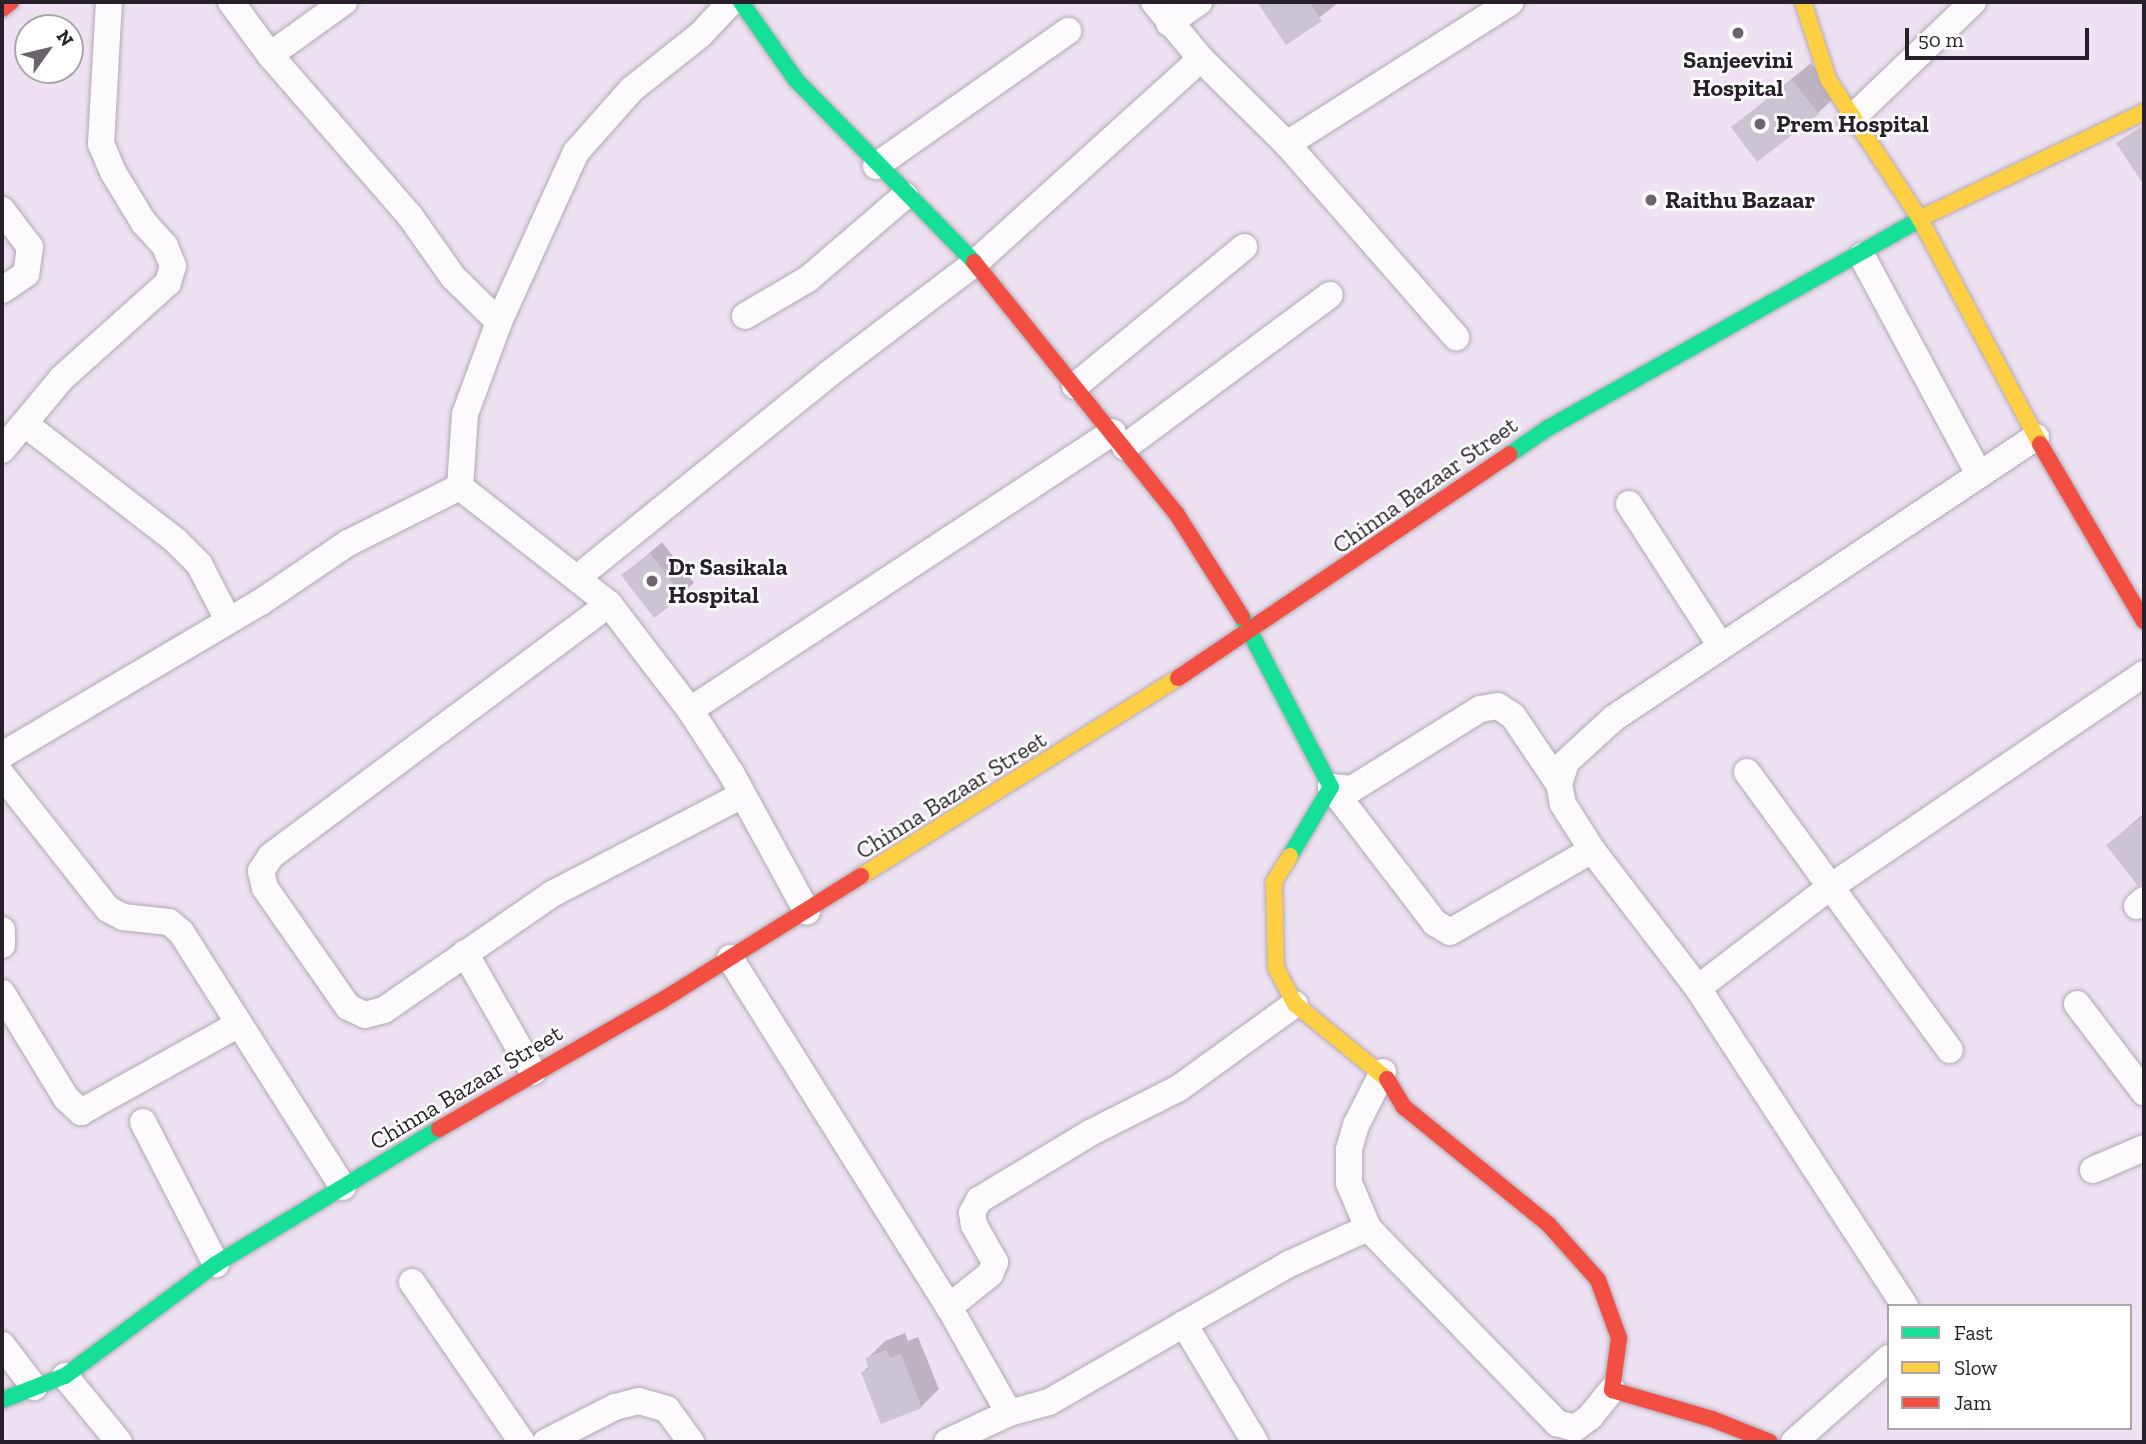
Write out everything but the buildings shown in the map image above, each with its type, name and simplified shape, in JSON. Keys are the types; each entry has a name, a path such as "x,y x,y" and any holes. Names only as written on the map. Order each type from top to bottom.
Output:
{"street":[{"path":"2,9 11,2"},
{"path":"2,450 62,378 168,283 173,266 165,246 113,172 102,144 108,2"},
{"path":"231,2 270,55 410,216 453,277 499,321"},
{"path":"270,55 344,2"},
{"path":"460,487 465,414 499,321 576,152 632,89 700,35 731,2"},
{"path":"741,2 796,80 905,196 975,263 1176,513 1252,632 1331,787 1434,923 1450,932 1592,850"},
{"path":"1199,2 1161,12 1201,60 1287,144 1456,337"},
{"path":"1287,144 1511,2"},
{"path":"1803,2 1828,79 1851,119 1920,219 2036,437 2144,621"},
{"path":"1851,119 1973,2"},
{"path":"876,166 1068,31"},
{"path":"577,578 830,373 975,263 1201,60"},
{"name":"Chinna Bazaar Street","path":"2,1400 65,1376 216,1264 533,1072 807,912 1252,632 1548,428 1862,256 1920,219 2144,112"},
{"path":"745,316 808,279 905,196"},
{"path":"2,210 30,247 26,274 2,290"},
{"path":"1075,386 1244,247"},
{"path":"1862,256 1979,474"},
{"path":"690,710 1119,439 1330,295"},
{"path":"24,424 175,540 199,564 228,620"},
{"path":"1559,784 1566,762 1614,718 2036,437"},
{"path":"460,487 609,604 690,710 742,795 807,912"},
{"path":"2,755 228,620 348,543 460,487"},
{"path":"1629,504 1721,646"},
{"path":"609,604 271,856 261,871 265,888 348,1007 365,1015 384,1010 552,894 742,795"},
{"path":"1698,988 1829,888 2144,674"},
{"path":"1331,787 1352,789 1480,709 1498,706 1513,716 1559,784 1563,804 1592,850 1698,988 1904,1304"},
{"path":"1747,772 1829,888 1950,1050"},
{"path":"2,775 108,909 123,917 169,922 181,932 343,1187"},
{"path":"1331,787 1274,882 1276,968 1295,1004 1383,1072 1404,1107 1548,1224 1598,1280 1619,1338 1612,1390 1590,1417 1574,1427 1557,1423 1368,1228 1349,1183 1349,1150 1356,1125 1383,1072"},
{"path":"2,930 2,946"},
{"path":"465,953 533,1072"},
{"path":"730,958 949,1307 1009,1413"},
{"path":"2,993 65,1098 81,1112 239,1024"},
{"path":"949,1307 990,1274 995,1262 974,1225 972,1213 979,1200 1090,1133 1179,1088 1295,1004"},
{"path":"2077,1004 2144,1092"},
{"path":"143,1122 216,1264"},
{"path":"2093,1170 2144,1148"},
{"path":"947,1442 1009,1413 1049,1402 1289,1264 1368,1228"},
{"path":"412,1282 522,1442"},
{"path":"1184,1324 1255,1442"},
{"path":"2,1345 34,1387"},
{"path":"1794,1442 1887,1360"},
{"path":"65,1376 119,1442"},
{"path":"1612,1390 1712,1419 1770,1442"},
{"path":"546,1442 615,1407 639,1401 667,1409 691,1442"}],"traffic: fast":[{"path":"741,2 796,80 974,262"},
{"path":"1510,454 1548,428 1929,214"},
{"path":"1242,617 1331,787 1290,856"},
{"path":"2,1400 65,1376 216,1264 439,1129"}],"traffic: slow":[{"path":"1803,2 1828,79 1920,219 2040,444"},
{"path":"1929,214 2144,112"},
{"path":"861,876 1178,678"},
{"path":"1290,856 1274,882 1276,968 1295,1004 1387,1079"}],"traffic: jam":[{"path":"2,9 11,2"},
{"path":"974,262 1176,513 1242,617"},
{"path":"2040,444 2144,621"},
{"path":"1178,678 1510,454"},
{"path":"439,1129 661,1001 861,876"},
{"path":"1387,1079 1404,1107 1548,1224 1598,1280 1619,1338 1612,1390 1712,1419 1770,1442"}],"place":[{"name":"Sanjeevini Hospital","path":"1738,33"},
{"name":"Prem Hospital","path":"1760,124"},
{"name":"Raithu Bazaar","path":"1651,200"},
{"name":"Dr Sasikala Hospital","path":"652,581"}]}
